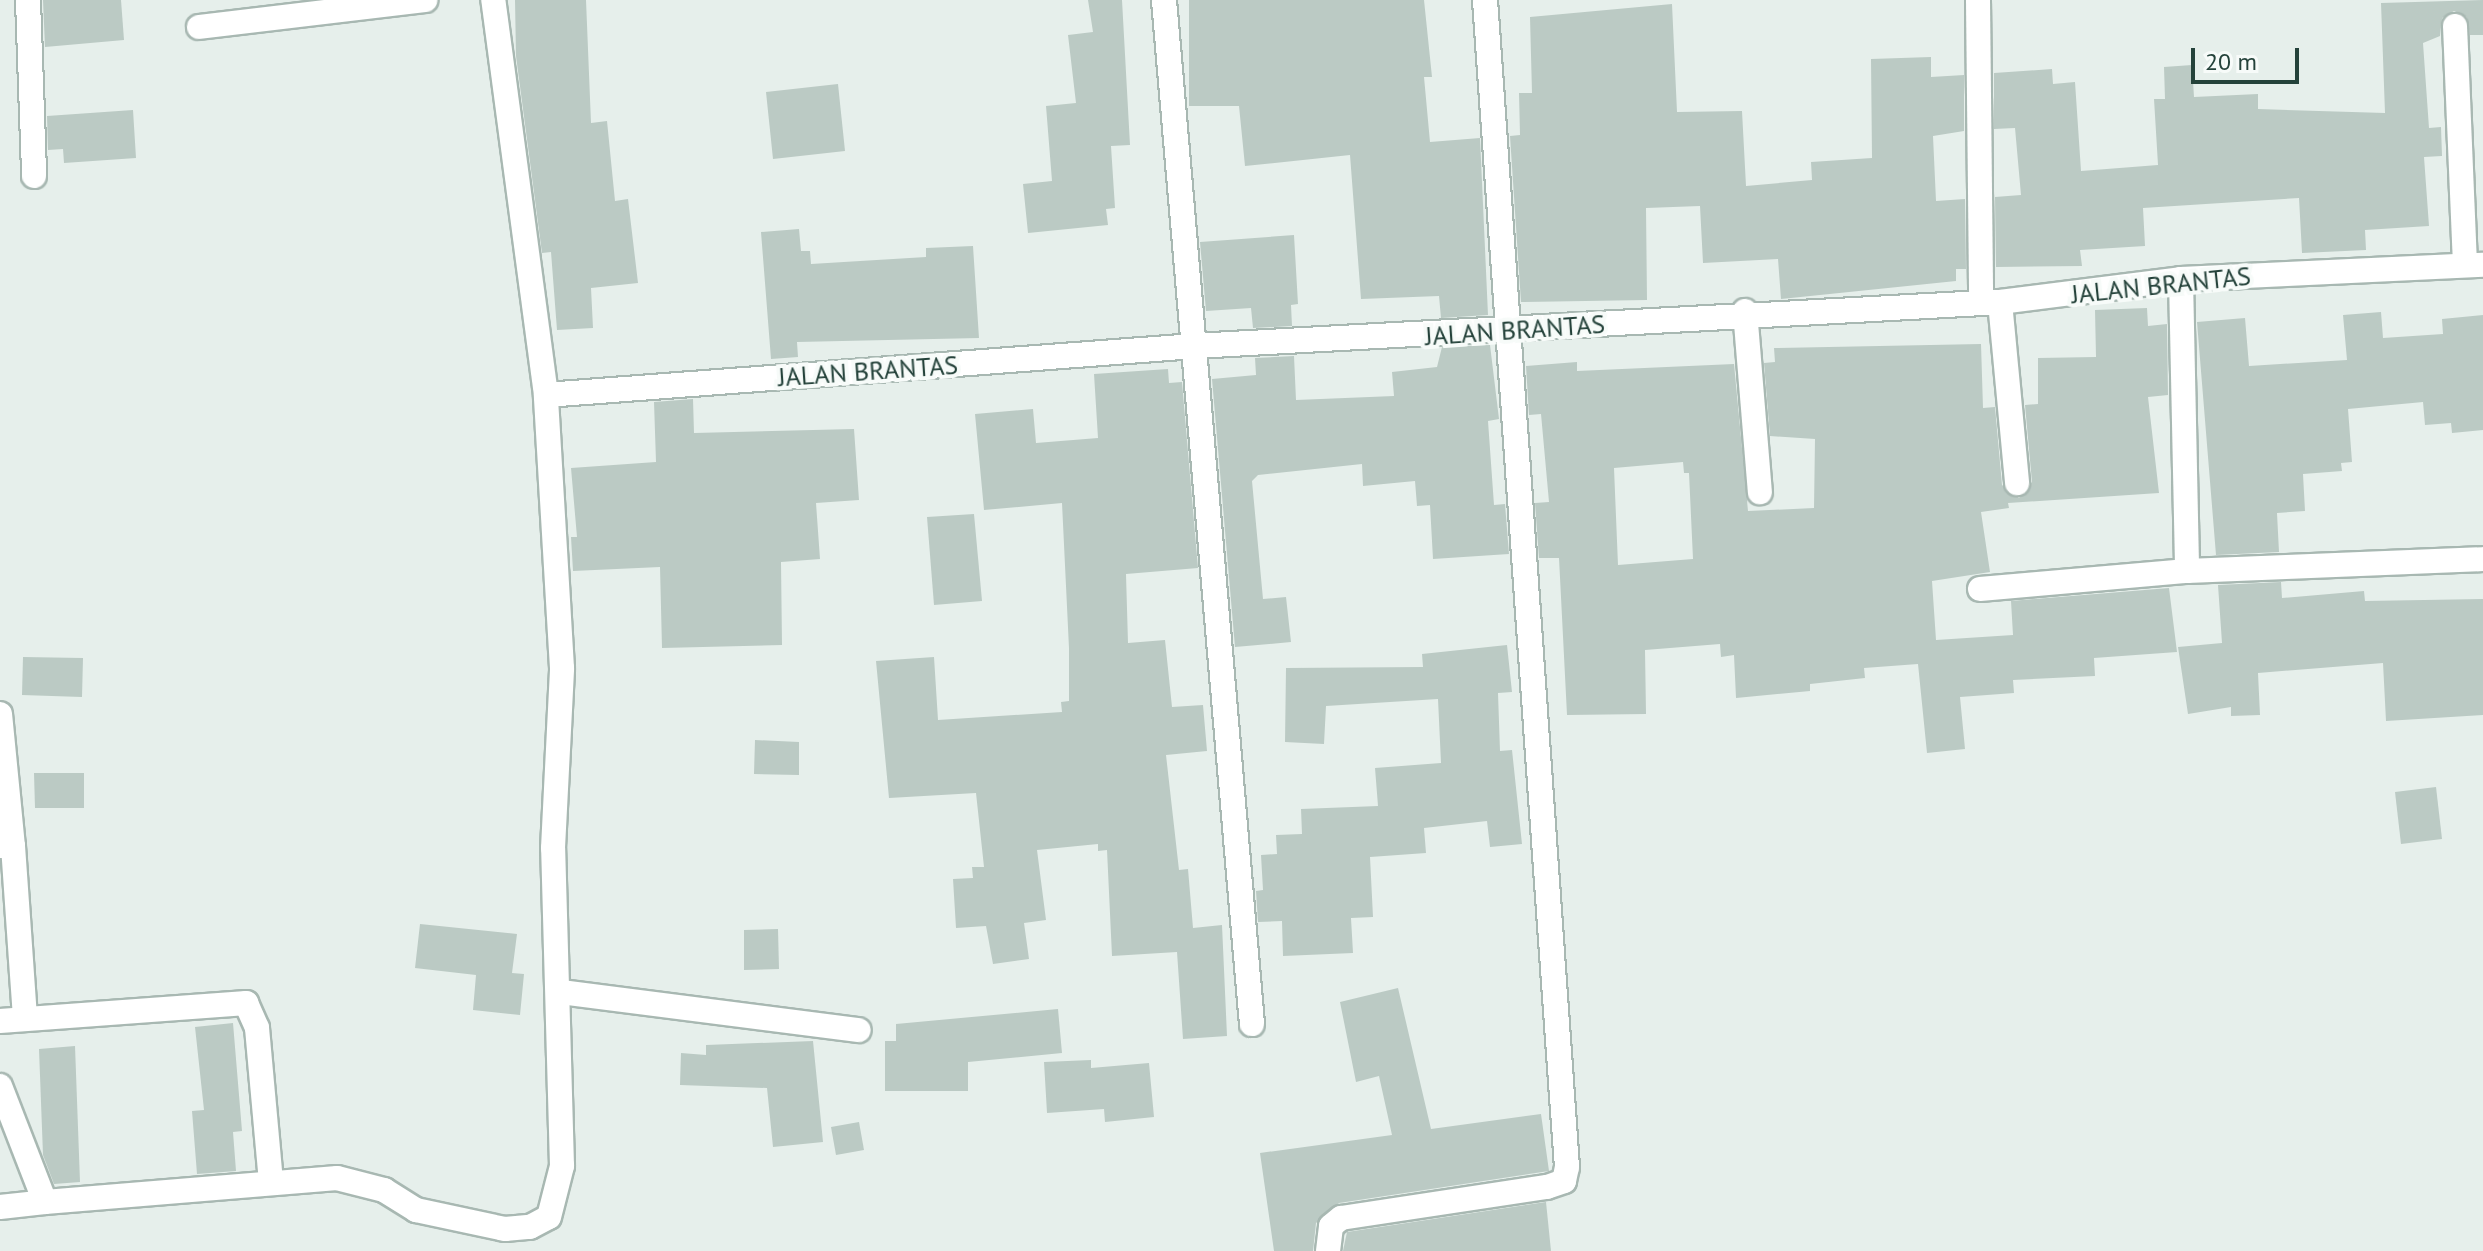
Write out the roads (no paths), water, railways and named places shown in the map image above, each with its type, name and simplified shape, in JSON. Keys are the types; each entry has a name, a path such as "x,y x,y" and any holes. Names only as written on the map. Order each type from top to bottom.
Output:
{"street":[{"path":"28,0 34,176"},
{"path":"199,27 425,0"},
{"path":"0,1207 271,1181 362,1181 416,1210 505,1229 549,1217 562,1166 561,992 553,848 562,668 546,395 493,0"},
{"path":"1164,0 1252,1024"},
{"path":"1328,1251 1331,1226 1341,1218 1547,1187 1564,1181 1567,1167 1485,0"},
{"path":"1978,0 1991,303 2017,483"},
{"path":"2455,26 2474,265"},
{"name":"JALAN BRANTAS","path":"546,395 1194,346 1510,332 1745,311 1991,303 2181,279 2474,265"},
{"path":"2181,279 2187,571"},
{"path":"1745,311 1760,492"},
{"path":"1980,589 2187,571 2483,559"},
{"path":"0,714 7,846 25,1018"},
{"path":"561,992 859,1030"},
{"path":"0,1021 246,1003 257,1028 271,1181"},
{"path":"0,1086 45,1202"}]}
